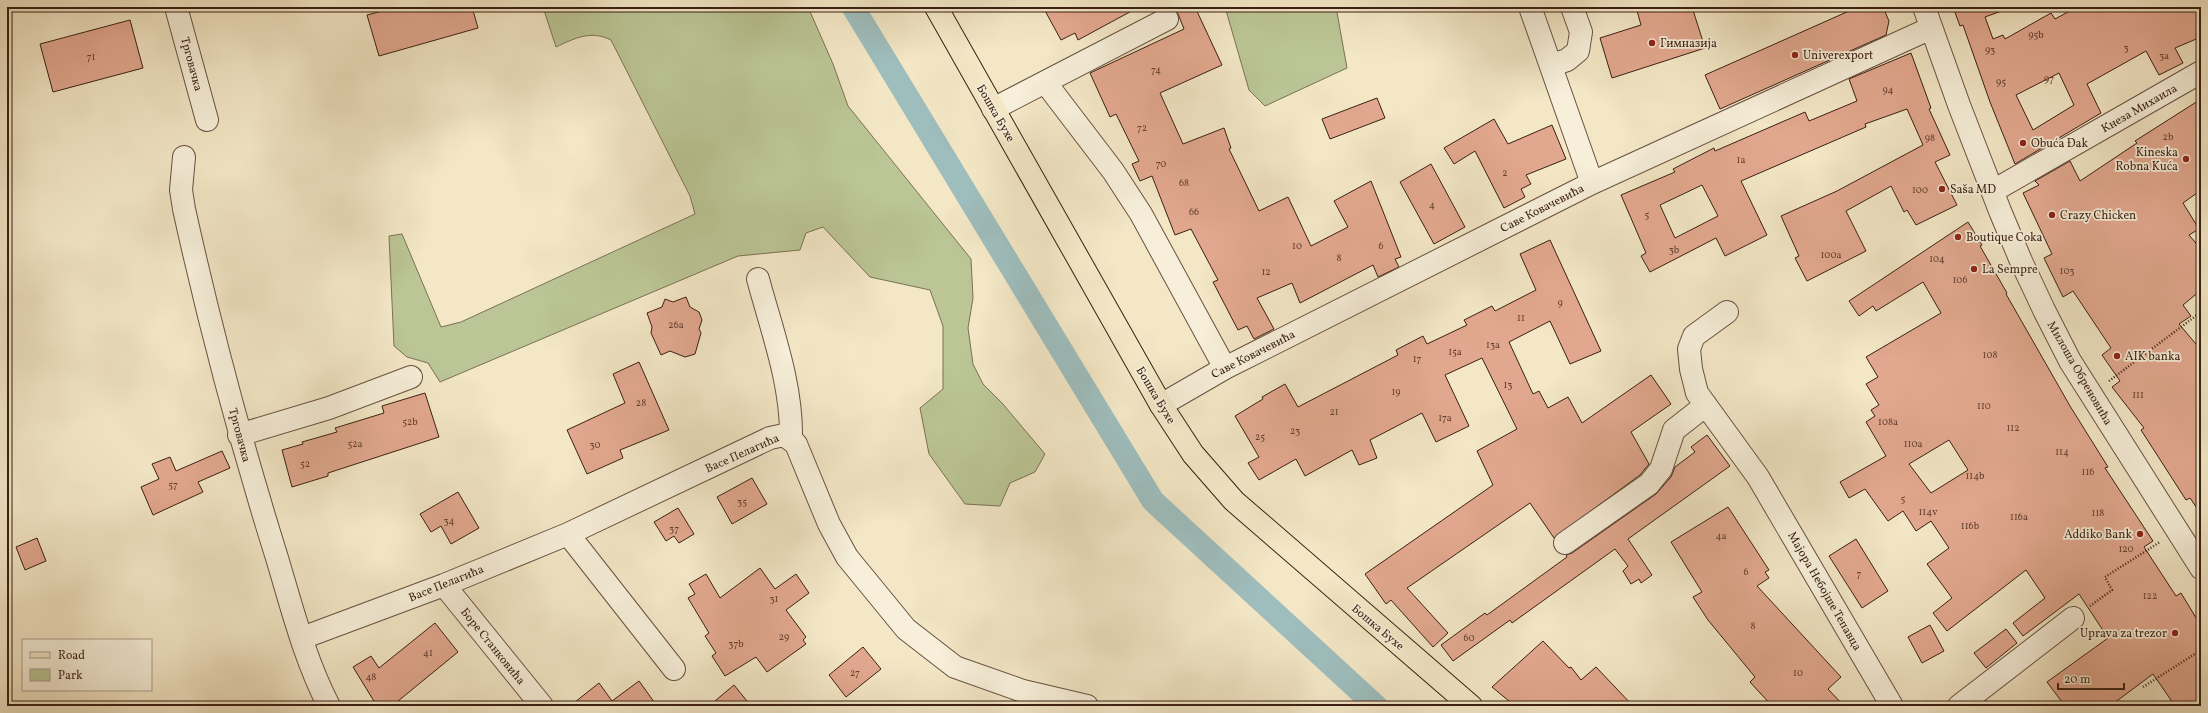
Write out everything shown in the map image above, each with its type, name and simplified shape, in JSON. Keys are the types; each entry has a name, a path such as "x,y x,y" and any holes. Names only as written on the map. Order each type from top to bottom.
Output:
{"main road":[{"name":"Бошка Бухе","path":"936,7 1161,405 1193,454 1234,501 1471,706"}],"street":[{"name":"Трговачка","path":"176,7 207,120"},
{"path":"1530,7 1552,65 1592,183"},
{"path":"1552,65 1566,60 1578,51 1580,32 1572,7"},
{"name":"Милоша Обреновића","path":"1924,7 1993,191 2021,261 2044,310 2070,361 2201,568"},
{"path":"993,108 1167,19"},
{"name":"Саве Ковачевића","path":"1161,405 1225,368 1592,183 1931,28"},
{"name":"Кнеза Михаила","path":"1993,191 2201,72"},
{"path":"1044,82 1113,172 1140,214 1225,368"},
{"name":"Трговачка","path":"184,157 181,190 184,209 239,435 302,638 312,668 329,706"},
{"path":"758,279 782,366 791,420 791,438"},
{"name":"Мајора Небојше Тепавца","path":"1727,312 1694,336 1689,349 1691,369 1697,393 1758,477 1892,706"},
{"path":"239,435 329,408 411,377"},
{"path":"1565,543 1649,484 1661,469 1674,430 1706,405"},
{"name":"Васе Пелагића","path":"302,638 444,585 568,534 770,438 784,435 791,438 796,444 829,524 847,557 906,629 955,667 1023,690 1054,703 1086,706"},
{"path":"568,534 674,669"},
{"name":"Боре Станковића","path":"444,585 542,706"},
{"path":"1959,706 2073,618"}],"path":[{"path":"2091,394 2201,312"},
{"path":"2073,618 2112,590 2105,577 2177,531"},
{"path":"2143,687 2201,650"}],"green space":[{"path":"543,7 808,7 833,64 848,106 971,259 973,298 968,328 973,364 983,384 1002,403 1045,454 1035,472 1010,483 1000,506 965,504 929,454 920,408 943,389 943,326 930,290 870,277 823,227 806,233 800,250 738,256 440,382 428,363 407,357 394,346 389,236 402,234 441,327 461,322 695,214 690,196 611,40 604,37 590,35 576,38 556,47"},
{"path":"1225,7 1336,7 1347,68 1265,106 1249,90"}],"building":[{"path":"397,7 472,7 478,28 379,56 367,15"},
{"path":"1043,7 1139,7 1078,40 1075,33 1061,40"},
{"path":"1173,7 1195,7 1222,65 1160,93 1183,144 1224,128 1231,148 1229,149 1259,211 1288,197 1311,246 1348,227 1334,201 1371,181 1401,257 1395,259 1399,267 1378,277 1373,265 1300,303 1292,283 1257,298 1274,329 1254,339 1247,326 1238,330 1213,282 1218,280 1191,229 1175,235 1152,176 1140,181 1132,164 1139,161 1116,114 1110,117 1090,73 1184,29 1178,14"},
{"name":"Гимназија","path":"1636,7 1692,7 1705,48 1612,78 1600,38 1641,25"},
{"name":"Univerexport","path":"1858,7 1883,7 1889,21 1886,35 1720,109 1705,75"},
{"path":"1953,7 2007,7 2007,9 1985,17 1993,39 2003,35 2005,39 2051,13 2055,19 2077,7 2201,7 2201,37 2175,48 2183,63 2159,75 2146,51 2087,84 2101,113 2015,164 1990,102 1963,25 1960,26","holes":["2059,73 2074,105 2033,130 2016,95"]},
{"path":"130,20 143,68 53,92 40,44"},
{"path":"1911,53 1931,108 1929,109 1950,155 1935,162 1957,205 1916,225 1907,210 1904,212 1891,186 1846,211 1866,251 1807,281 1795,258 1799,256 1781,216 1837,191 1923,145 1907,109 1865,124 1866,127 1741,181 1767,235 1725,256 1716,238 1650,272 1641,256 1646,253 1621,195 1675,172 1673,169 1714,148 1715,151 1805,112 1809,121 1857,101 1849,79","holes":["1702,185 1718,216 1675,238 1660,205"]},
{"path":"1377,98 1385,118 1330,139 1322,119"},
{"path":"2201,99 2201,190 2183,203 2199,229 2189,235 2201,249 2201,290 2183,305 2191,316 2179,324 2201,350 2201,514 2190,498 2186,500 2141,430 2144,428 2112,387 2120,381 2102,355 2111,348 2073,291 2063,297 2044,258 2052,254 2023,193 2039,185 2035,181 2070,161 2080,181 2137,143 2135,141"},
{"path":"1494,119 1508,144 1552,125 1566,159 1526,175 1531,184 1521,189 1525,197 1504,208 1475,151 1454,164 1444,148"},
{"path":"1431,164 1465,227 1434,244 1400,182"},
{"path":"1968,222 1982,245 1980,246 2007,293 2006,294 2070,406 2108,467 2105,468 2153,541 2144,547 2176,596 2181,593 2201,626 2201,706 2175,706 2153,674 2110,706 2065,706 2047,682 2108,638 2079,594 2023,636 2013,623 2045,598 2026,570 1947,631 1933,613 1952,598 1927,564 1949,548 1931,521 1916,531 1903,511 1888,521 1865,489 1849,498 1840,482 1886,456 1866,422 1875,416 1871,410 1879,405 1866,384 1878,377 1866,357 1941,313 1923,282 1876,311 1873,306 1859,316 1849,301","holes":["1949,440 1968,470 1931,493 1909,464"]},
{"path":"1550,240 1601,351 1570,364 1550,321 1509,342 1533,394 1539,391 1548,408 1568,397 1582,423 1651,375 1671,404 1631,432 1649,464 1640,475 1554,538 1530,503 1407,588 1448,633 1433,647 1391,600 1386,604 1365,574 1493,485 1477,451 1517,429 1482,358 1445,375 1469,426 1436,442 1422,413 1370,440 1377,458 1359,465 1352,450 1305,476 1296,459 1259,480 1248,463 1259,457 1235,416 1263,399 1262,397 1285,384 1298,407 1398,355 1396,350 1423,336 1427,344 1467,325 1464,320 1492,306 1495,311 1536,290 1520,254"},
{"path":"686,297 690,307 699,312 702,320 699,329 701,333 695,354 685,357 670,351 661,355 651,333 652,327 647,313 662,307 665,299 673,302"},
{"path":"639,362 669,430 620,450 623,458 587,474 567,430 625,403 613,374"},
{"path":"425,393 439,437 328,473 328,476 292,487 282,450 303,444 302,442 337,432 335,428 384,413 382,406"},
{"path":"1707,435 1730,466 1628,539 1652,575 1641,583 1639,579 1631,584 1623,571 1628,566 1615,549 1512,623 1510,620 1453,661 1441,645 1485,613 1487,615 1567,557 1566,555 1572,553 1656,494 1671,477 1675,467 1695,452 1691,447"},
{"path":"222,451 230,468 198,482 203,492 153,515 141,487 159,479 152,464 170,457 176,471"},
{"path":"752,478 767,504 732,524 717,497"},
{"path":"458,492 479,528 451,544 441,526 431,532 420,514"},
{"path":"1728,507 1769,570 1765,572 1769,578 1757,586 1841,677 1828,689 1844,706 1772,706 1750,682 1755,677 1708,620 1693,597 1702,592 1671,542"},
{"path":"678,508 694,534 679,543 674,536 666,541 654,522"},
{"path":"37,538 46,561 25,570 16,547"},
{"path":"1856,539 1888,591 1862,608 1829,556"},
{"path":"760,568 775,589 796,574 809,593 786,610 806,637 803,640 806,644 767,672 756,657 725,676 712,656 716,653 705,636 709,633 688,598 695,594 689,584 706,574 720,598"},
{"path":"435,623 458,652 392,706 377,706 353,667 371,656 379,668"},
{"path":"1930,625 1944,651 1922,663 1908,637"},
{"path":"2006,629 2017,643 1986,668 1974,653"},
{"path":"1543,641 1569,668 1571,667 1581,680 1596,667 1633,706 1515,706 1492,687"},
{"path":"863,647 881,669 846,697 829,675"},
{"path":"639,681 657,706 570,706 599,683 612,701"},
{"path":"734,685 751,706 709,706"}],"waterway":[{"path":"853,7 1153,501 1376,706"}],"place":[{"name":"Гимназија","path":"1652,43"},
{"name":"Univerexport","path":"1795,55"},
{"name":"Obuća Đak","path":"2023,143"},
{"name":"Kineska Robna Kuća","path":"2186,159"},
{"name":"Saša MD","path":"1942,189"},
{"name":"Crazy Chicken","path":"2052,215"},
{"name":"Boutique Coka","path":"1958,237"},
{"name":"La Sempre","path":"1974,269"},
{"name":"AIK banka","path":"2117,356"},
{"name":"Addiko Bank","path":"2140,534"},
{"name":"Uprava za trezor","path":"2175,633"}]}
